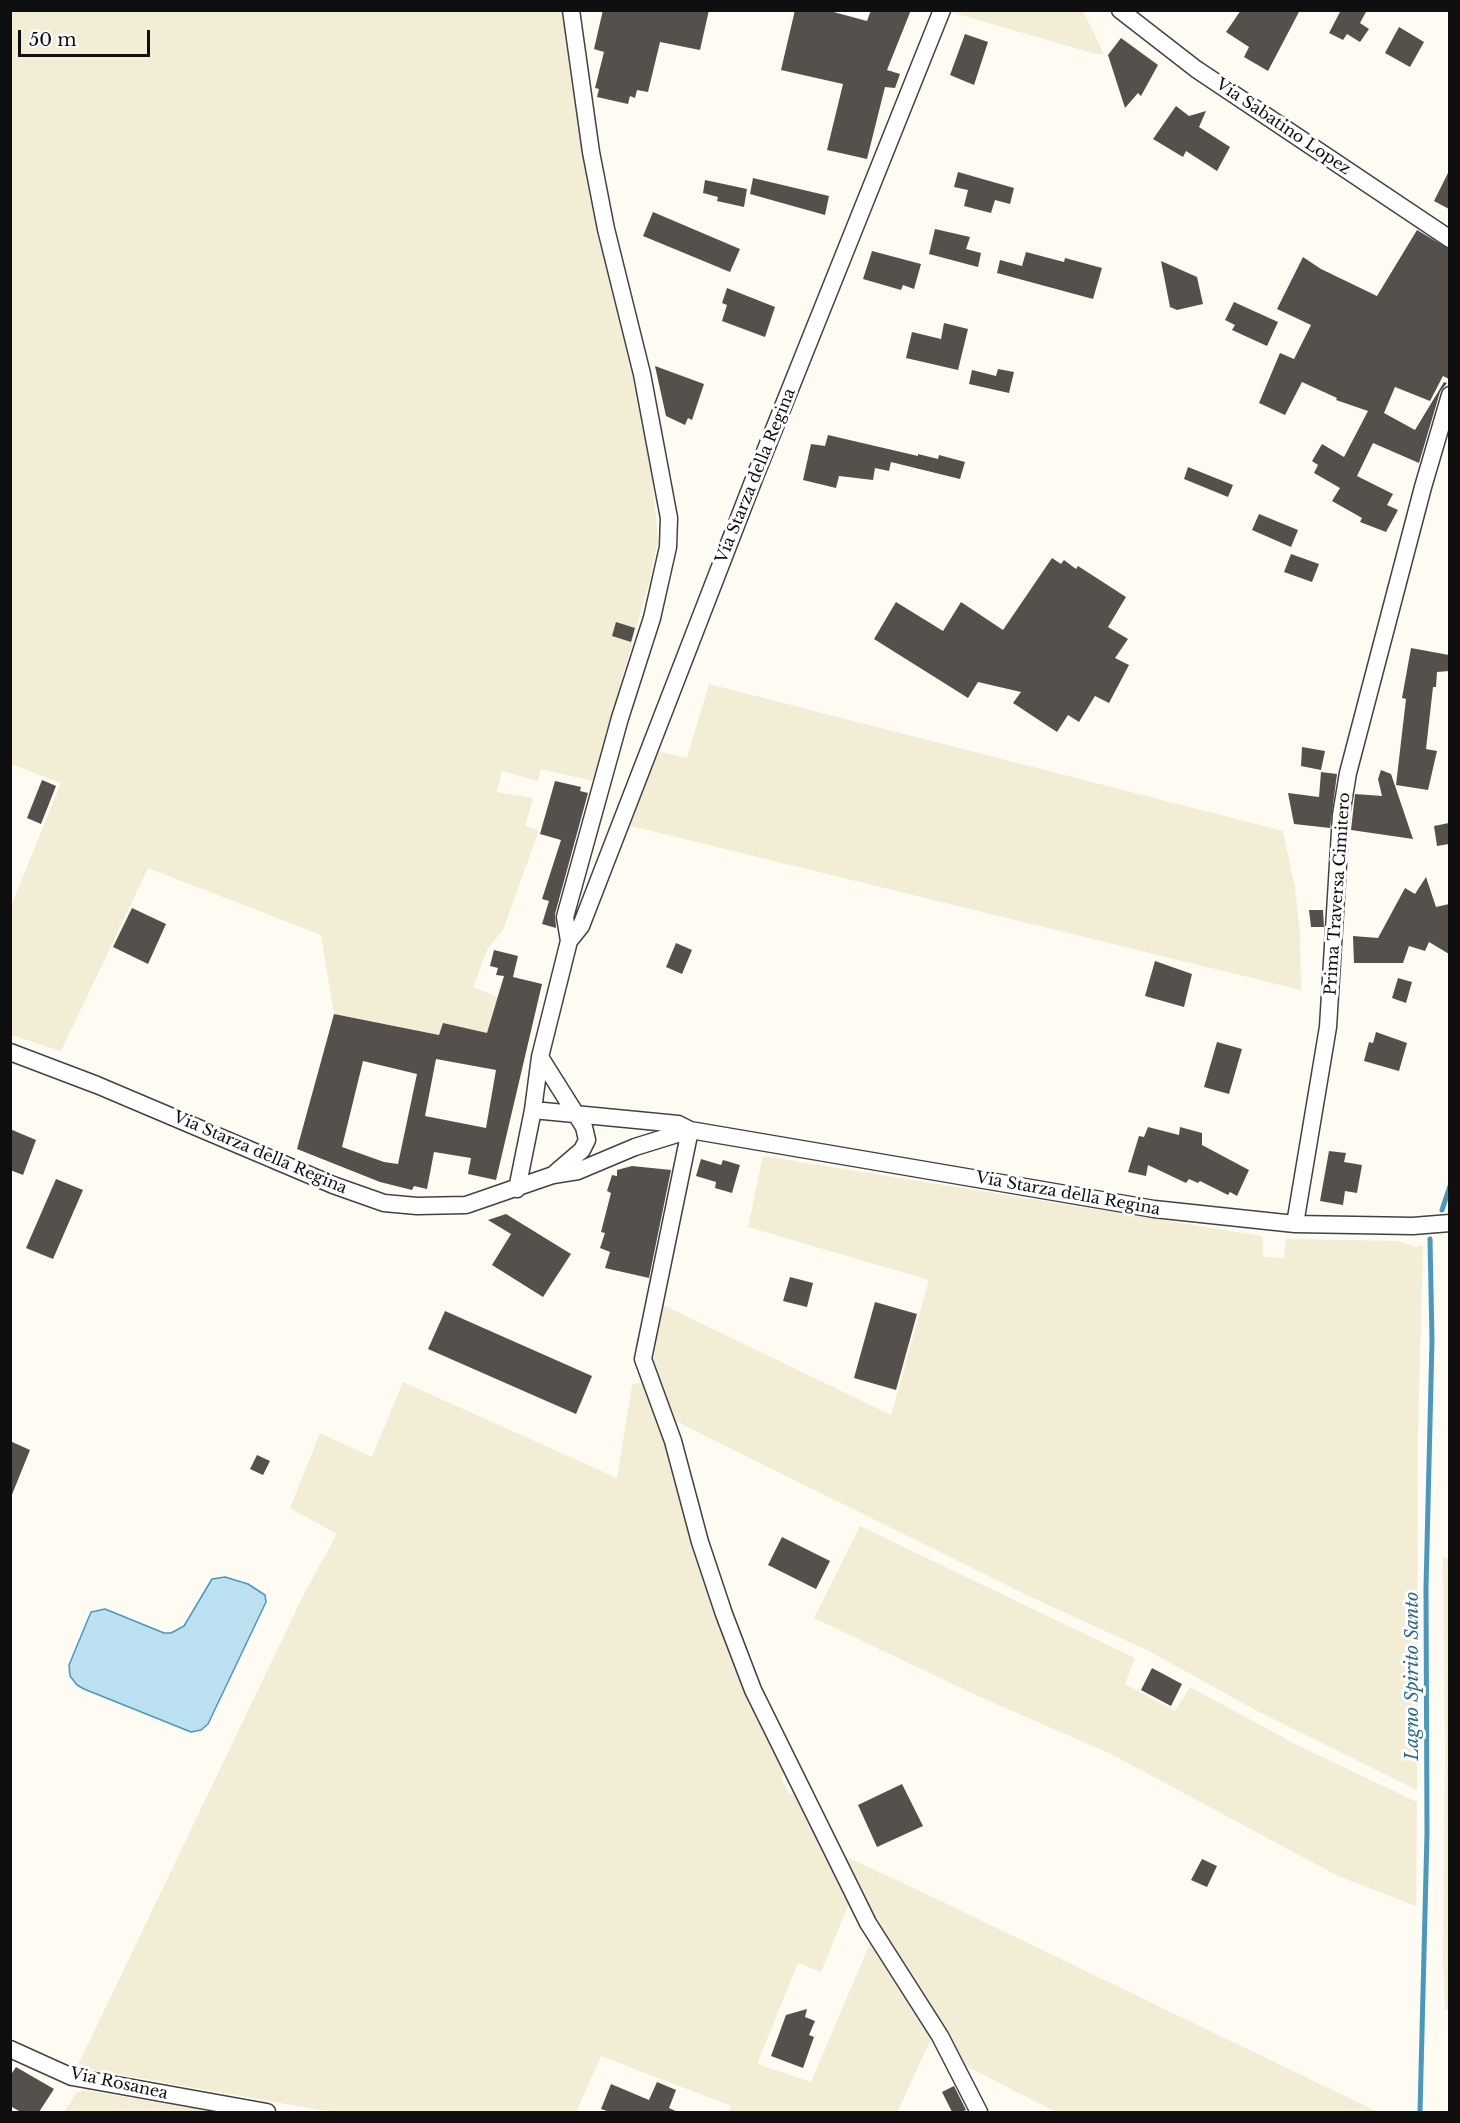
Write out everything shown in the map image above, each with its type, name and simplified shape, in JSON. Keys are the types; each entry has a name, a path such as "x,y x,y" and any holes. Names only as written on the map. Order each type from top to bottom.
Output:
{"street":[{"name":"Via Starza della Regina","path":"517,1189 533,1110 540,1057 569,941 565,917 620,718 652,618 668,547 669,518 642,374 606,230 593,163 571,10"},
{"name":"Via Starza della Regina","path":"569,941 581,926 754,479 942,10"},
{"name":"Via Sabatino Lopez","path":"1120,10 1196,69 1449,239"},
{"name":"Prima Traversa Cimitero","path":"1295,1224 1328,1028 1341,815 1348,773 1449,395"},
{"name":"Via Starza della Regina","path":"10,1052 129,1099 333,1185 384,1203 417,1206 466,1205 553,1175 578,1172 635,1147 690,1130"},
{"name":"Via Starza della Regina","path":"540,1057 584,1127 587,1140 582,1150 553,1175"},
{"name":"Via Starza della Regina","path":"533,1110 573,1112 678,1125 690,1130 1154,1209 1295,1224 1413,1226 1449,1223"},
{"path":"690,1130 644,1359 673,1441 714,1583 753,1690 868,1923 940,2036 979,2112"},
{"name":"Via Rosanea","path":"10,2049 72,2077 267,2112"}],"shaded area":[{"path":"10,11 562,11 579,130 650,455 658,540 649,583 593,781 541,769 538,781 502,771 497,792 533,798 525,826 539,830 503,930 488,948 473,987 498,997 487,1033 439,1035 334,1014 321,935 148,868 61,1051 11,1035 11,906 61,783 11,764"},
{"path":"947,11 1083,11 1104,54 1096,54"},
{"path":"709,684 1283,831 1295,888 1300,933 1301,990 627,825 656,751 687,758"},
{"path":"763,1156 1262,1236 1263,1257 1284,1258 1286,1239 1398,1241 1416,1247 1423,1245 1418,1431 1417,1790 1259,1712 1149,1651 1035,1599 675,1421 653,1362 663,1305 891,1415 929,1280 748,1227"},
{"path":"403,1382 617,1478 632,1385 643,1382 786,1773 781,1777 789,1794 796,1792 850,1901 821,1972 798,1963 757,2064 811,2082 871,1941 933,2035 897,2112 728,2112 731,2106 601,2056 576,2112 331,2112 77,2067 305,1592 337,1534 290,1508 320,1433 372,1457"},
{"path":"860,1526 1135,1658 1125,1684 1175,1711 1190,1687 1297,1745 1417,1802 1416,1906 1338,1876 1109,1753 980,1697 814,1618"},
{"path":"1443,1557 1450,1559 1449,2010 1445,2009 1443,1961 1445,1755"},
{"path":"838,1853 1378,2112 1056,2112 962,2064 869,1914"},
{"path":"84,2090 214,2112 64,2112 76,2093"}],"water":[{"path":"225,1577 248,1584 265,1595 266,1602 208,1724 201,1730 191,1732 84,1689 77,1685 70,1676 69,1665 91,1612 105,1609 164,1633 171,1633 184,1626 212,1579"}],"building":[{"path":"603,10 709,10 700,50 660,42 648,92 637,90 635,98 630,96 628,104 597,97 599,89 595,88 604,52 594,49"},
{"path":"795,10 826,10 867,21 871,10 911,10 887,70 900,74 895,88 885,87 867,159 827,150 843,84 781,70"},
{"path":"1241,10 1300,10 1268,71 1244,57 1249,47 1226,32"},
{"path":"1341,10 1367,10 1360,23 1369,29 1360,42 1347,34 1343,40 1329,33"},
{"path":"1399,27 1424,42 1410,67 1385,53"},
{"path":"965,34 988,42 974,85 950,75"},
{"path":"1121,38 1158,65 1141,96 1138,93 1125,108 1108,55"},
{"path":"1176,106 1189,116 1206,111 1199,127 1230,147 1217,171 1186,151 1183,157 1153,139"},
{"path":"1449,171 1449,209 1434,201"},
{"path":"958,172 1014,188 1010,204 995,200 991,213 964,206 968,190 954,187"},
{"path":"753,178 829,196 825,215 750,194"},
{"path":"705,180 747,189 744,207 717,201 718,197 703,193"},
{"path":"653,212 740,249 730,272 643,236"},
{"path":"935,229 970,237 966,249 981,253 978,267 929,254"},
{"path":"1417,230 1449,249 1449,379 1443,376 1430,401 1395,387 1384,413 1415,430 1444,382 1447,383 1440,392 1419,463 1373,443 1357,476 1393,494 1387,505 1398,510 1386,532 1360,522 1362,518 1332,501 1340,488 1314,473 1318,465 1312,461 1322,444 1344,457 1368,411 1336,400 1337,398 1302,382 1285,415 1259,403 1280,353 1294,359 1311,325 1277,309 1303,257 1321,269 1377,296"},
{"path":"872,251 921,264 914,289 903,285 901,290 863,279"},
{"path":"1026,252 1064,262 1065,258 1102,268 1093,299 997,273 1000,260 1022,266"},
{"path":"1161,261 1197,277 1203,304 1177,310 1170,307"},
{"path":"727,288 775,307 765,337 722,321 727,305 722,303"},
{"path":"1234,302 1278,322 1267,346 1232,330 1235,325 1225,320"},
{"path":"944,323 968,329 958,370 906,358 912,332 941,339"},
{"path":"655,366 704,384 692,420 688,418 685,425 666,416"},
{"path":"998,369 1014,372 1009,393 969,384 972,370 996,376"},
{"path":"828,435 918,456 918,454 938,459 939,455 965,462 960,479 891,462 889,471 875,468 873,480 839,476 836,488 803,480 811,444 825,446"},
{"path":"1188,467 1233,485 1228,497 1184,479"},
{"path":"1259,514 1298,530 1291,547 1252,530"},
{"path":"1291,554 1319,564 1312,582 1284,572"},
{"path":"1052,558 1061,564 1064,560 1076,569 1078,566 1126,597 1108,627 1128,639 1115,658 1129,665 1109,703 1095,696 1079,722 1068,715 1057,732 1013,703 1021,692 978,682 968,698 874,639 896,602 943,631 961,602 1003,630"},
{"path":"616,622 635,628 631,642 612,636"},
{"path":"1411,648 1449,655 1449,671 1437,672 1436,687 1433,687 1426,749 1437,751 1428,790 1396,785 1406,699 1402,698"},
{"path":"1302,747 1325,751 1321,770 1301,766"},
{"path":"1381,770 1391,774 1413,839 1351,830 1355,794 1382,796 1378,779"},
{"path":"1321,772 1337,774 1330,828 1294,824 1288,793 1319,797"},
{"path":"42,780 56,786 41,824 27,818"},
{"path":"555,781 581,787 580,791 588,793 555,914 556,928 542,924 549,901 542,899 561,840 540,834"},
{"path":"1449,823 1449,844 1437,846 1434,826"},
{"path":"1426,877 1436,907 1449,904 1449,954 1429,942 1425,951 1409,946 1403,963 1354,963 1353,936 1378,938 1405,888 1415,894"},
{"path":"132,908 166,924 148,964 113,947"},
{"path":"1309,910 1323,910 1324,927 1311,927"},
{"path":"676,943 692,950 682,974 666,967"},
{"path":"494,950 518,956 513,977 542,984 496,1180 468,1174 471,1158 434,1152 427,1189 414,1186 412,1190 380,1182 297,1149 334,1014 439,1035 443,1023 487,1033 504,976 496,975 498,968 490,966","holes":["436,1059 496,1070 486,1128 425,1116","363,1061 417,1074 398,1164 384,1162 342,1147"]},
{"path":"1155,961 1192,974 1184,1007 1145,996"},
{"path":"1398,978 1412,982 1406,1003 1392,998"},
{"path":"1376,1032 1407,1043 1399,1071 1364,1061 1369,1042 1373,1043"},
{"path":"1217,1042 1242,1049 1229,1094 1204,1087"},
{"path":"1148,1127 1179,1135 1180,1127 1202,1133 1202,1145 1249,1170 1237,1196 1230,1192 1228,1195 1200,1181 1198,1183 1189,1179 1186,1183 1148,1165 1146,1176 1128,1172 1139,1136 1144,1137"},
{"path":"10,1129 36,1140 23,1175 10,1170"},
{"path":"1329,1151 1346,1153 1344,1162 1362,1165 1357,1193 1345,1191 1343,1205 1320,1201"},
{"path":"701,1159 721,1165 723,1160 740,1165 732,1193 715,1188 716,1182 696,1176"},
{"path":"632,1166 671,1170 649,1278 605,1268 610,1252 600,1248 605,1233 601,1232 611,1193 607,1191 612,1175 617,1176 617,1170"},
{"path":"56,1179 83,1190 53,1259 26,1248"},
{"path":"506,1214 571,1254 543,1297 492,1265 511,1234 488,1220"},
{"path":"790,1277 813,1283 807,1307 783,1301"},
{"path":"875,1302 917,1314 896,1390 854,1378"},
{"path":"445,1311 592,1376 576,1414 428,1349"},
{"path":"10,1441 30,1450 11,1497 10,1497"},
{"path":"257,1455 270,1461 263,1475 250,1469"},
{"path":"782,1537 830,1561 816,1589 768,1565"},
{"path":"1152,1668 1182,1684 1171,1706 1141,1690"},
{"path":"902,1784 923,1826 877,1847 858,1805"},
{"path":"1202,1859 1217,1866 1207,1887 1191,1880"},
{"path":"807,2009 805,2017 815,2021 809,2035 814,2037 803,2068 771,2056 786,2015"},
{"path":"16,2067 54,2089 39,2112 21,2112 10,2106 10,2076"},
{"path":"657,2082 676,2090 669,2108 678,2112 610,2112 601,2109 611,2084 649,2100"},
{"path":"954,2086 966,2110 961,2112 952,2112 942,2092"}],"waterway":[{"name":"Lagno Spirito Santo","path":"1442,1210 1450,1186"},
{"name":"Lagno Spirito Santo","path":"1420,2112 1427,1833 1426,1587 1432,1340 1430,1239"}]}
